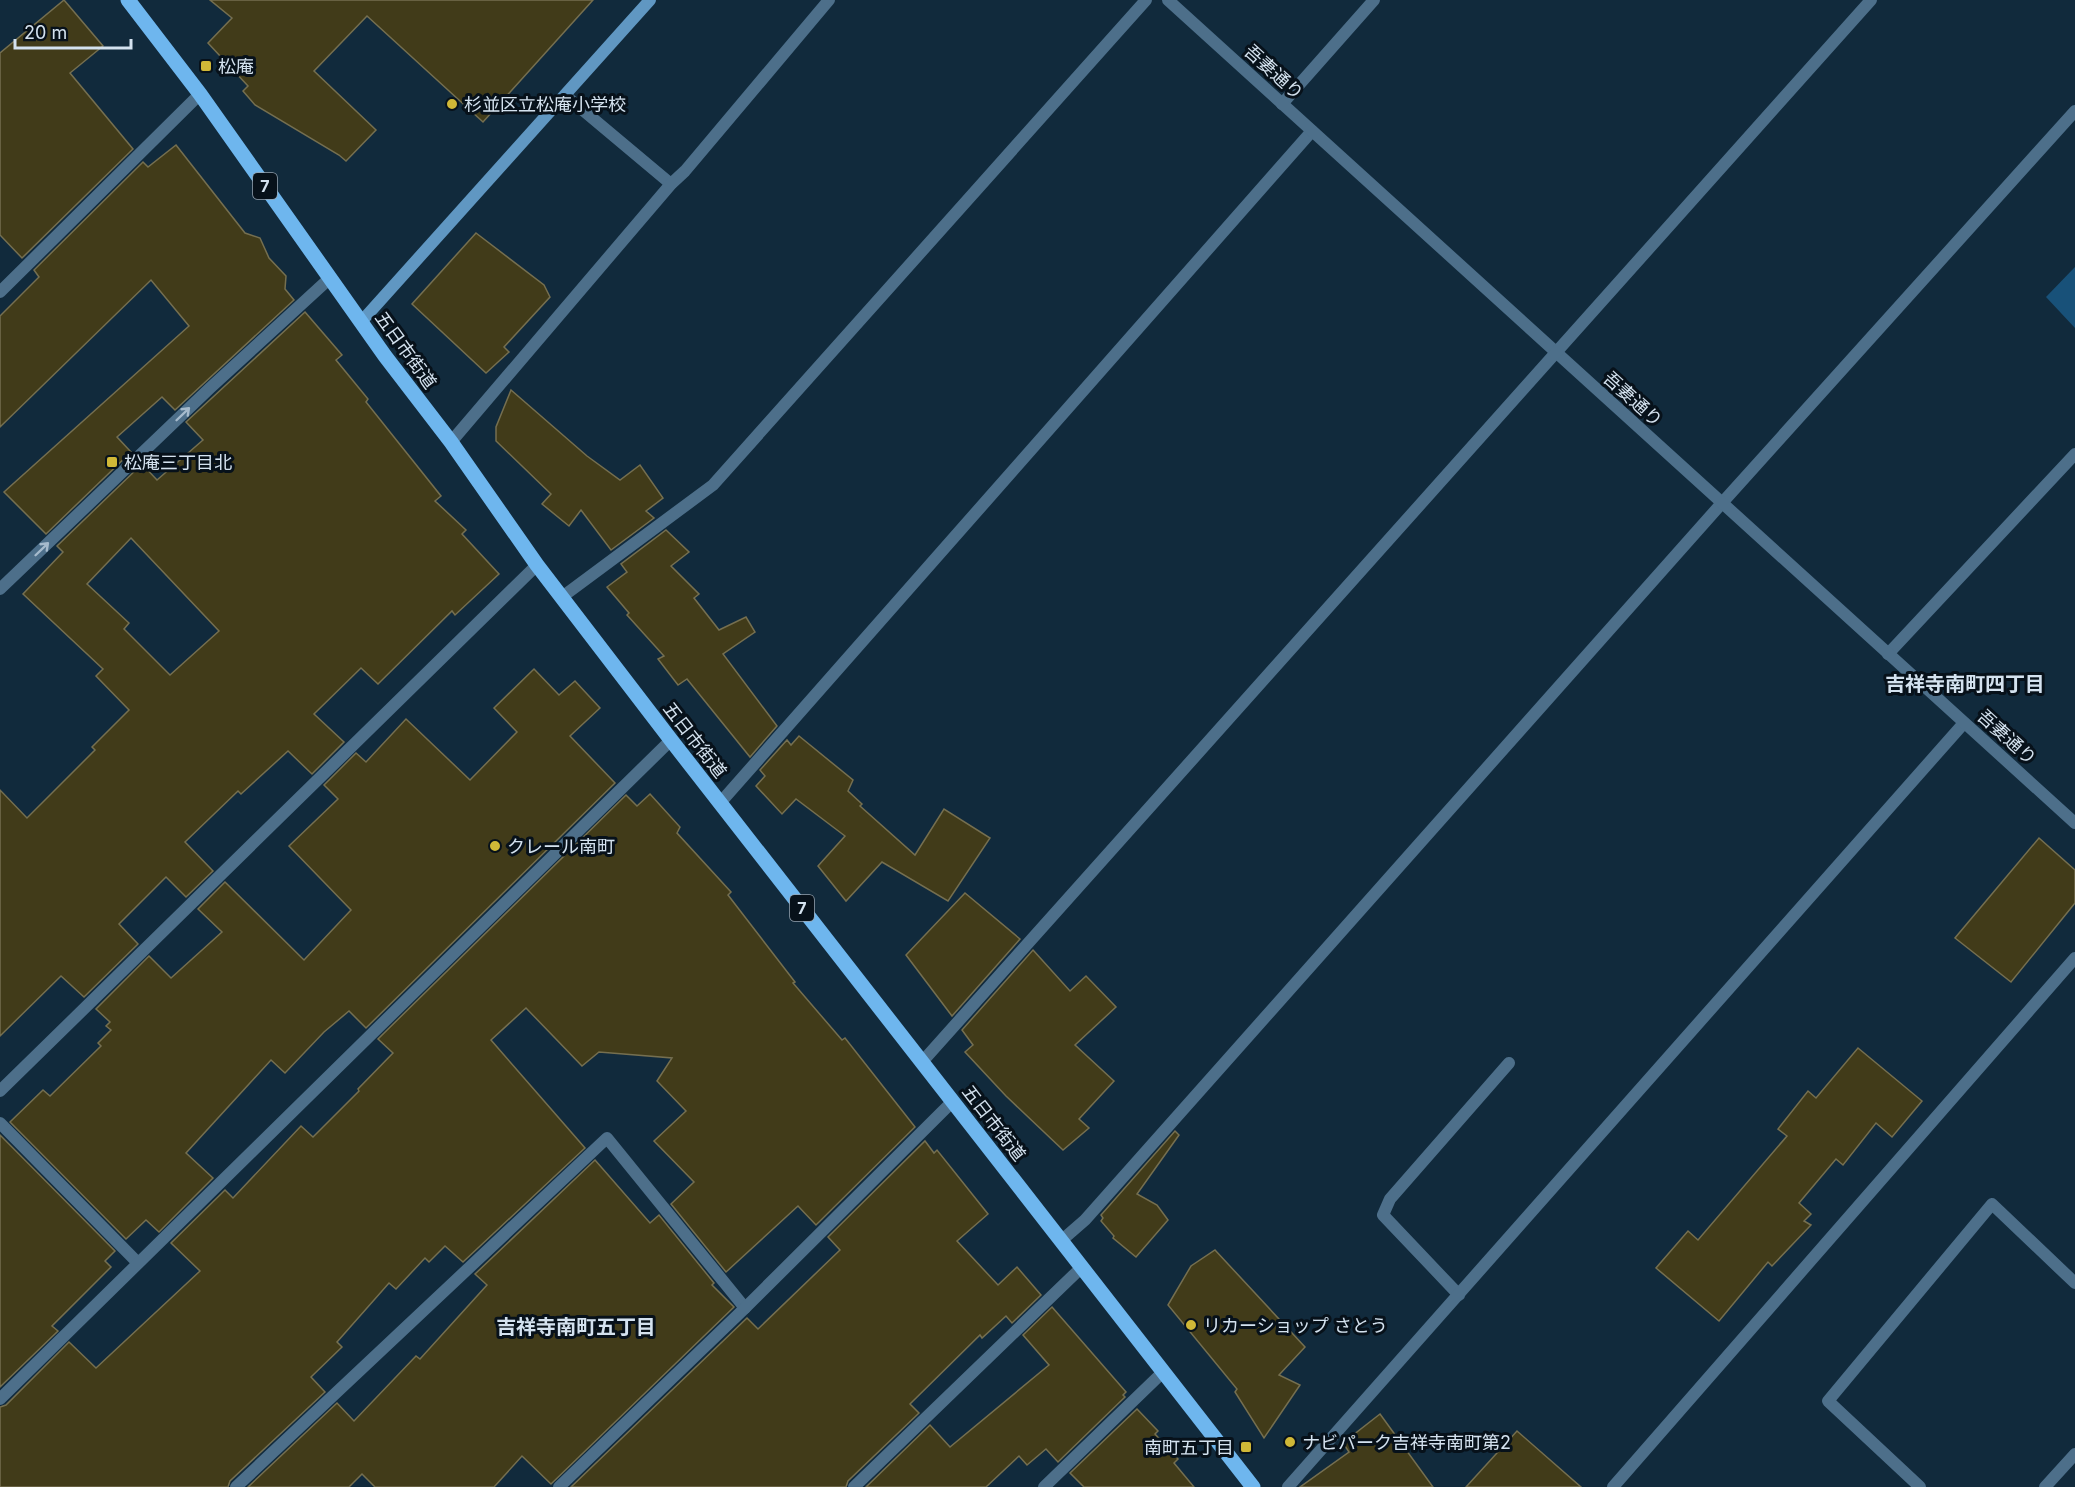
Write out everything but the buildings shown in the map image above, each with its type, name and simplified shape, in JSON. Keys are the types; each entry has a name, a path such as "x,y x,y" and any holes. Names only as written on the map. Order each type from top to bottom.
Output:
{"main road":[{"name":"五日市街道","path":"128,0 200,94 385,356 451,442 537,565 1253,1487"}],"street":[{"path":"361,322 650,0"},
{"path":"451,442 829,0"},
{"path":"562,597 713,485 1146,0"},
{"name":"吾妻通り","path":"1168,0 2075,824"},
{"path":"1282,104 1374,0"},
{"path":"922,1062 1870,0"},
{"path":"0,292 200,94"},
{"path":"566,96 671,184"},
{"path":"1062,1240 1085,1220 2075,111"},
{"path":"720,803 1312,131"},
{"path":"0,589 210,388 330,278"},
{"path":"1888,654 2075,454"},
{"path":"0,1091 537,565"},
{"path":"1288,1487 1964,723"},
{"path":"0,1399 671,740"},
{"path":"1613,1487 2075,958"},
{"path":"1459,1295 1383,1215 1390,1199 1509,1064"},
{"path":"559,1487 745,1308 952,1102"},
{"path":"0,1123 138,1263"},
{"path":"236,1487 607,1138 745,1308"},
{"path":"1920,1487 1828,1401 1992,1204 2075,1283"},
{"path":"854,1487 1082,1267"},
{"path":"1044,1487 1163,1372"},
{"path":"2045,1487 2075,1454"}],"shaded area":[{"path":"2075,267 2075,328 2046,297"}],"place":[{"name":"松庵","path":"206,66"},
{"name":"杉並区立松庵小学校","path":"452,104"},
{"name":"松庵三丁目北","path":"112,462"},
{"name":"クレール南町","path":"495,846"},
{"name":"リカーショップ さとう","path":"1191,1325"},
{"name":"ナビパーク吉祥寺南町第2","path":"1290,1442"},
{"name":"南町五丁目","path":"1246,1447"}],"district":[{"name":"吉祥寺南町四丁目","path":"1965,684"},
{"name":"吉祥寺南町五丁目","path":"576,1327"}]}
